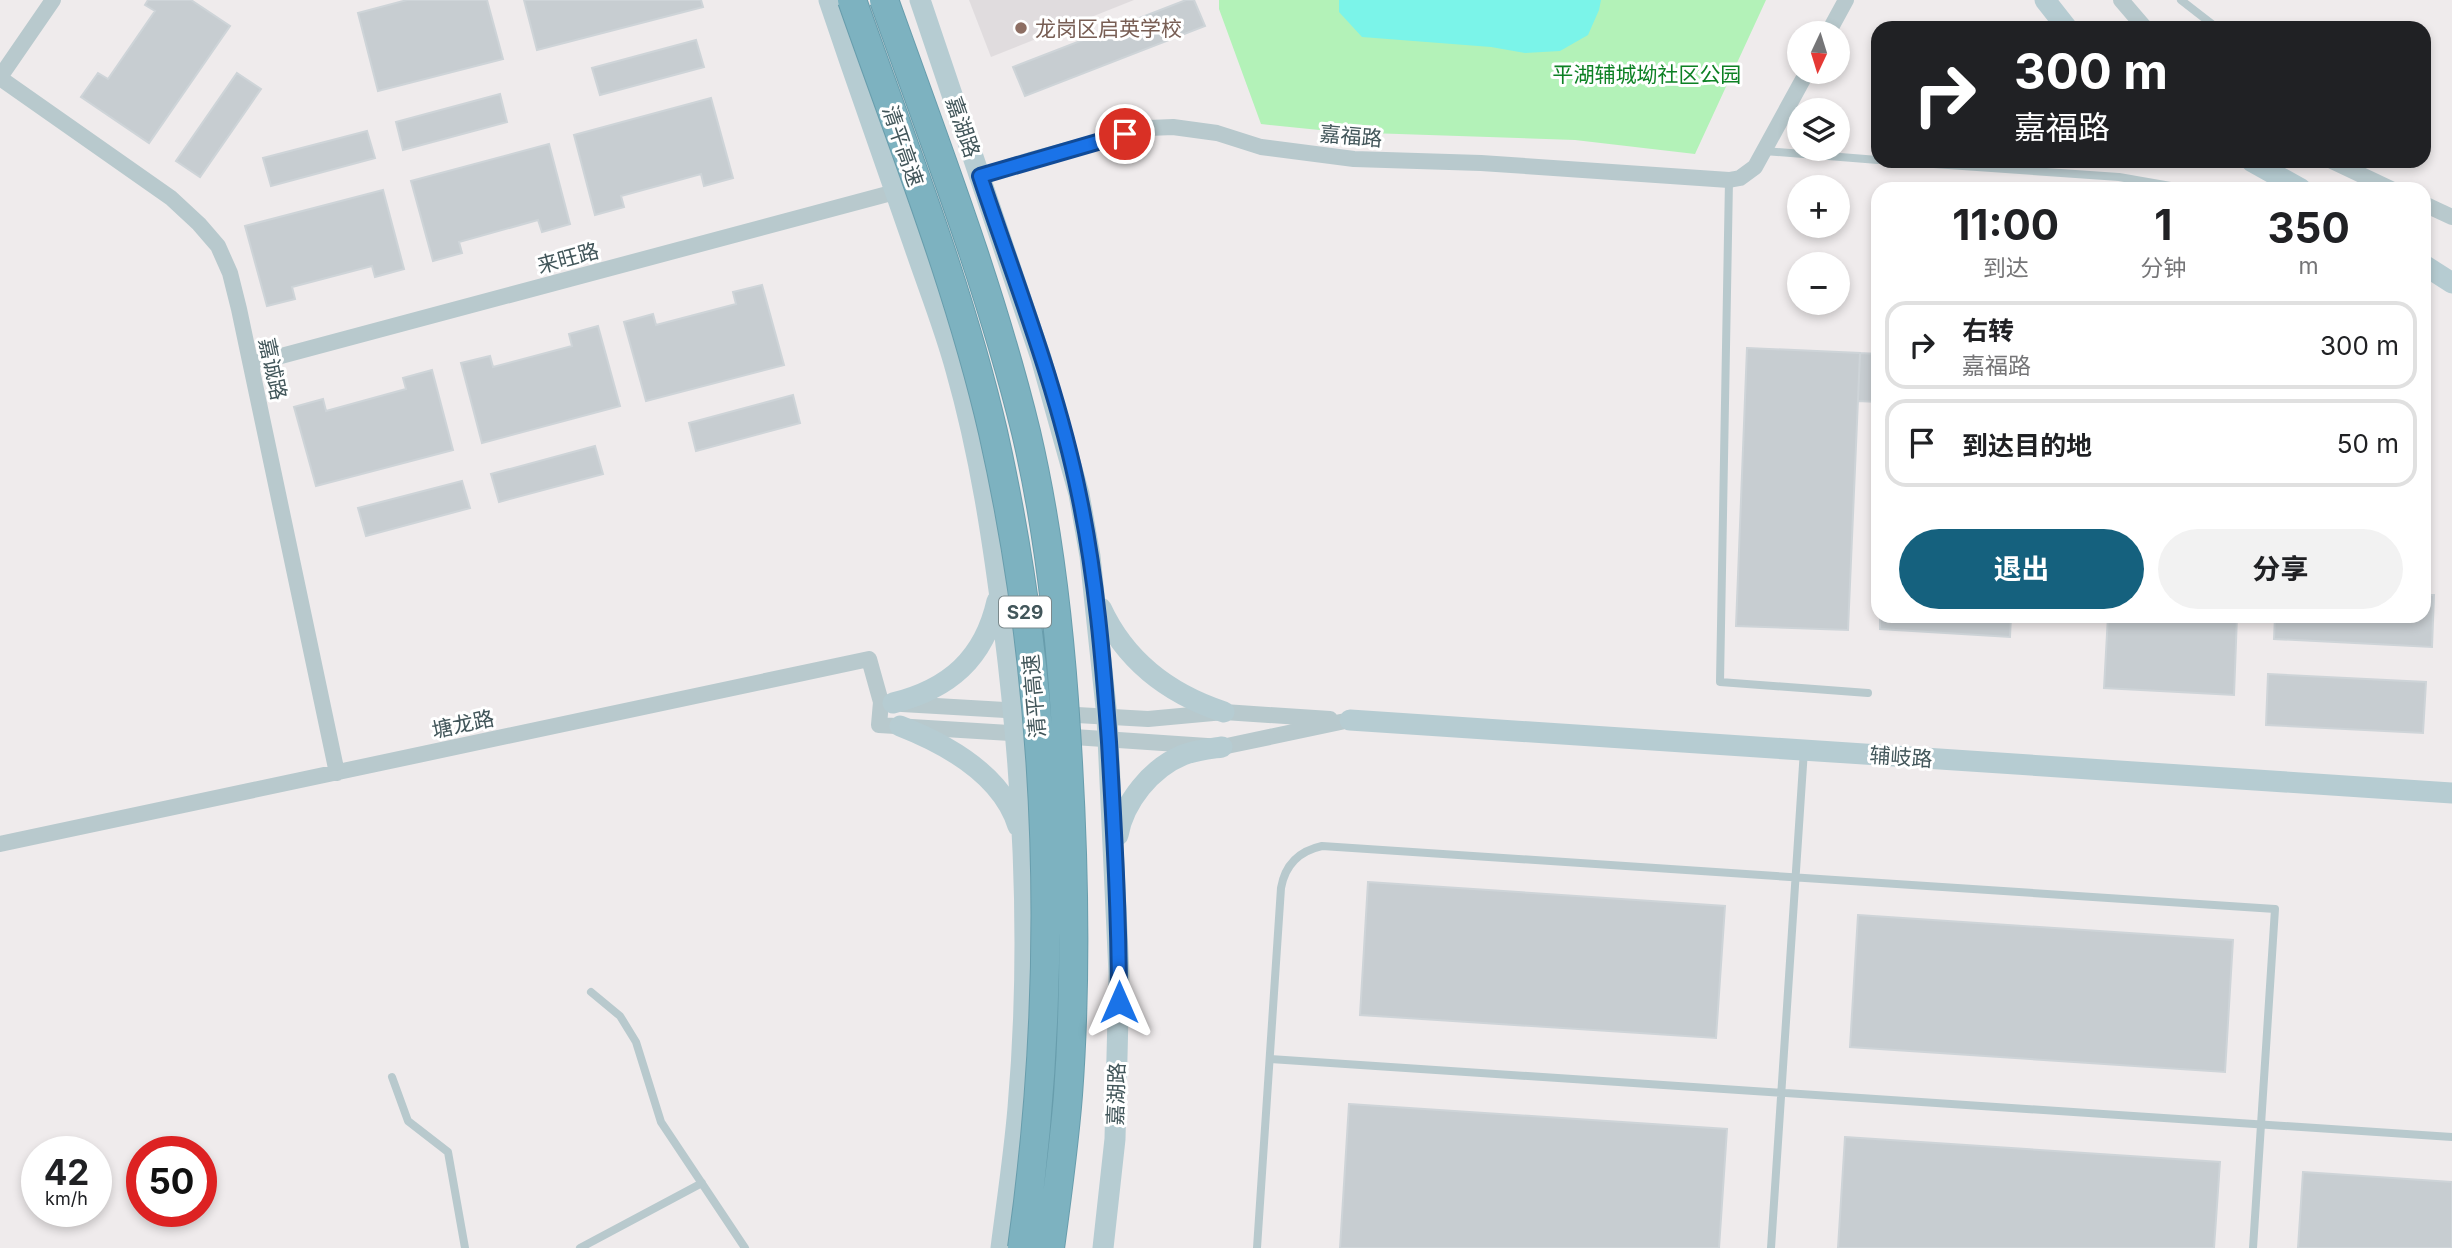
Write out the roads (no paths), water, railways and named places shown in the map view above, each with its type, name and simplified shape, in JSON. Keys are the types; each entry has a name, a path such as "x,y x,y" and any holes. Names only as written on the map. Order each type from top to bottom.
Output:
{"highway":[{"name":"清平高速","path":"852,0 942,254 969,342 992,431 1023,592 1039,751 1045,952 1039,1098 1022,1248"},
{"name":"清平高速","path":"884,0 971,245 1001,340 1026,433 1044,522 1054,594 1069,775 1074,951 1068,1097 1050,1248"}],"main road":[{"path":"829,0 956,368 974,438 990,522 1013,711 1023,839 1024,1020 1018,1109 1001,1248"},
{"name":"嘉湖路","path":"920,0 1062,426 1079,494 1095,595 1107,717 1119,974 1115,1139 1103,1248"},
{"path":"2045,0 2062,21"},
{"path":"2264,168 2288,182"},
{"path":"2431,270 2452,283"},
{"path":"887,703 934,690 965,665 988,633 999,592"},
{"path":"1095,595 1118,638 1147,671 1183,696 1224,712"},
{"name":"辅岐路","path":"1350,720 2452,793"},
{"path":"890,726 946,747 980,773 1005,801 1016,819 1023,839"},
{"path":"1115,851 1125,812 1149,779 1181,756 1222,747"}],"street":[{"path":"0,78 53,0"},
{"path":"1835,21 1846,0"},
{"path":"2121,0 2139,21"},
{"name":"嘉诚路","path":"0,78 171,198 218,246 230,273 251,364 337,773"},
{"path":"1729,180 1748,173 1764,151 1800,84"},
{"name":"嘉福路","path":"980,176 1149,128 1173,127 1217,133 1261,147 1354,159 1481,163 1729,180"},
{"path":"2347,168 2376,182"},
{"name":"来旺路","path":"251,364 895,191"},
{"path":"2431,207 2452,217"},
{"name":"塘龙路","path":"0,844 869,659 887,703 890,726"},
{"path":"887,703 1148,719 1224,712 1350,720"},
{"path":"890,726 1222,747 1350,720"}],"lane":[{"path":"2180,0 2208,21"},
{"path":"1764,151 1871,159"},
{"path":"1991,168 2119,177 2148,182"},
{"path":"1729,180 1720,682 1868,693"},
{"path":"1771,1248 1804,750"},
{"path":"1257,1248 1283,878 1294,860 1311,848 1322,846 2276,909 2253,1248"},
{"path":"591,992 620,1016 636,1042 661,1122 745,1248"},
{"path":"1270,1059 2452,1137"},
{"path":"392,1077 408,1121 448,1152 465,1248"},
{"path":"580,1248 702,1183"}],"water":[{"path":"1339,0 1601,0 1588,35 1560,51 1525,53 1491,47 1362,37 1339,12"}],"place":[{"name":"龙岗区启英学校","path":"1021,28"}],"park label":[{"name":"平湖辅城坳社区公园","path":"1647,74"}]}
